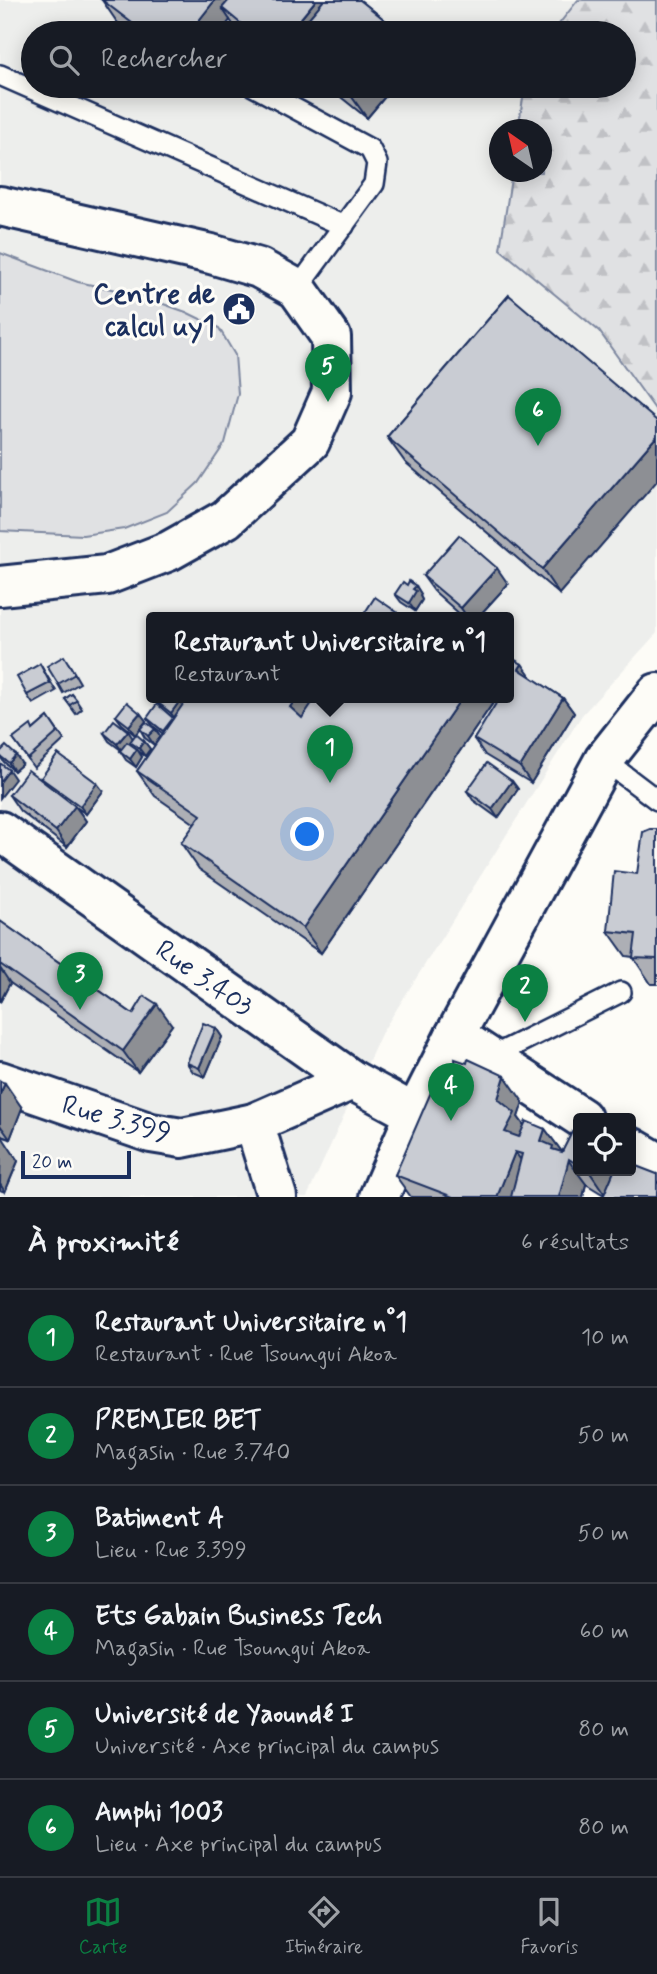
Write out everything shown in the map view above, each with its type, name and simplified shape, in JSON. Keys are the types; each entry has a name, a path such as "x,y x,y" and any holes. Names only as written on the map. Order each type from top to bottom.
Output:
{"street":[{"path":"0,206 211,254 259,268 297,289 331,337 332,392 310,442 226,519 169,551 107,575 0,586"},
{"path":"379,1197 415,1114 455,1035 604,760 657,693"},
{"name":"Rue 3.403","path":"0,831 352,1080 415,1114"},
{"path":"455,1035 574,1113"},
{"name":"Rue 3.399","path":"0,1081 150,1133 182,1138 254,1123 352,1080"},
{"path":"254,1123 277,1197"},
{"path":"636,1150 657,1162"}],"lane":[{"path":"0,75 21,84"},
{"path":"52,98 344,226"},
{"path":"275,98 370,149 377,163 374,184 297,289"},
{"path":"604,760 657,800"},
{"path":"489,1058 621,992"}],"shaded area":[{"path":"0,0 657,0 657,633 582,715 381,1034 307,1197 0,1197"}],"green space":[{"path":"578,0 657,0 657,412 599,331 500,249 510,182 552,182 552,119 520,119 523,98 636,98 636,21 561,21"},
{"path":"0,253 78,282 135,294 186,312 219,328 235,355 238,394 225,443 198,483 167,512 124,529 83,535 0,531"}],"building":[{"path":"102,0 215,0 198,21 129,21"},
{"path":"229,0 316,0 299,21 238,21 222,8"},
{"path":"324,0 360,0 386,21 306,21"},
{"path":"509,295 657,421 657,436 542,569 387,437"},
{"path":"459,535 497,568 461,608 423,576"},
{"path":"409,581 416,586 413,589 416,591 409,603 395,594 403,582 407,585"},
{"path":"375,597 397,612 365,612"},
{"path":"64,656 75,674 58,684 47,666"},
{"path":"514,659 522,664 519,669 563,698 520,767 474,739 496,703 514,703"},
{"path":"40,664 50,683 27,695 17,677"},
{"path":"72,694 77,700 70,705 65,699"},
{"path":"127,702 140,713 129,726 116,716"},
{"path":"158,703 178,703 171,713"},
{"path":"184,703 293,703 290,707 302,718 312,703 458,703 303,928 181,843 201,815 137,771"},
{"path":"157,704 173,718 163,731 147,718"},
{"path":"48,717 58,732 28,759 13,739 31,725 33,730"},
{"path":"114,720 128,731 117,744 104,733"},
{"path":"146,722 155,729 148,736 140,729"},
{"path":"136,734 144,741 139,748 130,742"},
{"path":"127,742 137,749 130,759 120,751"},
{"path":"6,746 16,755 9,763 0,756"},
{"path":"58,754 97,783 80,806 41,778"},
{"path":"0,763 9,770 0,782"},
{"path":"487,763 512,781 492,809 467,791"},
{"path":"28,770 75,806 56,831 9,795"},
{"path":"657,829 657,959 633,958 636,934 608,931 614,871 637,874 643,832"},
{"path":"0,921 133,1014 144,996 157,1004 123,1051 0,964"},
{"path":"203,1023 216,1028 199,1068 187,1063"},
{"path":"455,1059 467,1063 468,1059 505,1076 498,1099 515,1113 505,1132 519,1137 526,1121 545,1129 541,1141 562,1152 573,1133 573,1162 569,1159 559,1197 511,1197 522,1154 515,1152 497,1197 453,1197 395,1175 431,1092 442,1086 442,1096 447,1098 456,1072"},
{"path":"0,1081 5,1083 0,1094"},
{"path":"636,1166 657,1174 657,1197 603,1197 612,1176 636,1176"}],"place":[{"name":"Centre de calcul uy1","path":"239,309"},
{"name":"Université de Yaoundé I","path":"328,402"},
{"name":"Amphi 1003","path":"538,446"},
{"name":"Restaurant Universitaire n°1","path":"330,783"},
{"name":"Batiment A","path":"80,1010"},
{"name":"PREMIER BET","path":"525,1022"},
{"name":"Ets Gabain Business Tech","path":"451,1121"}]}
